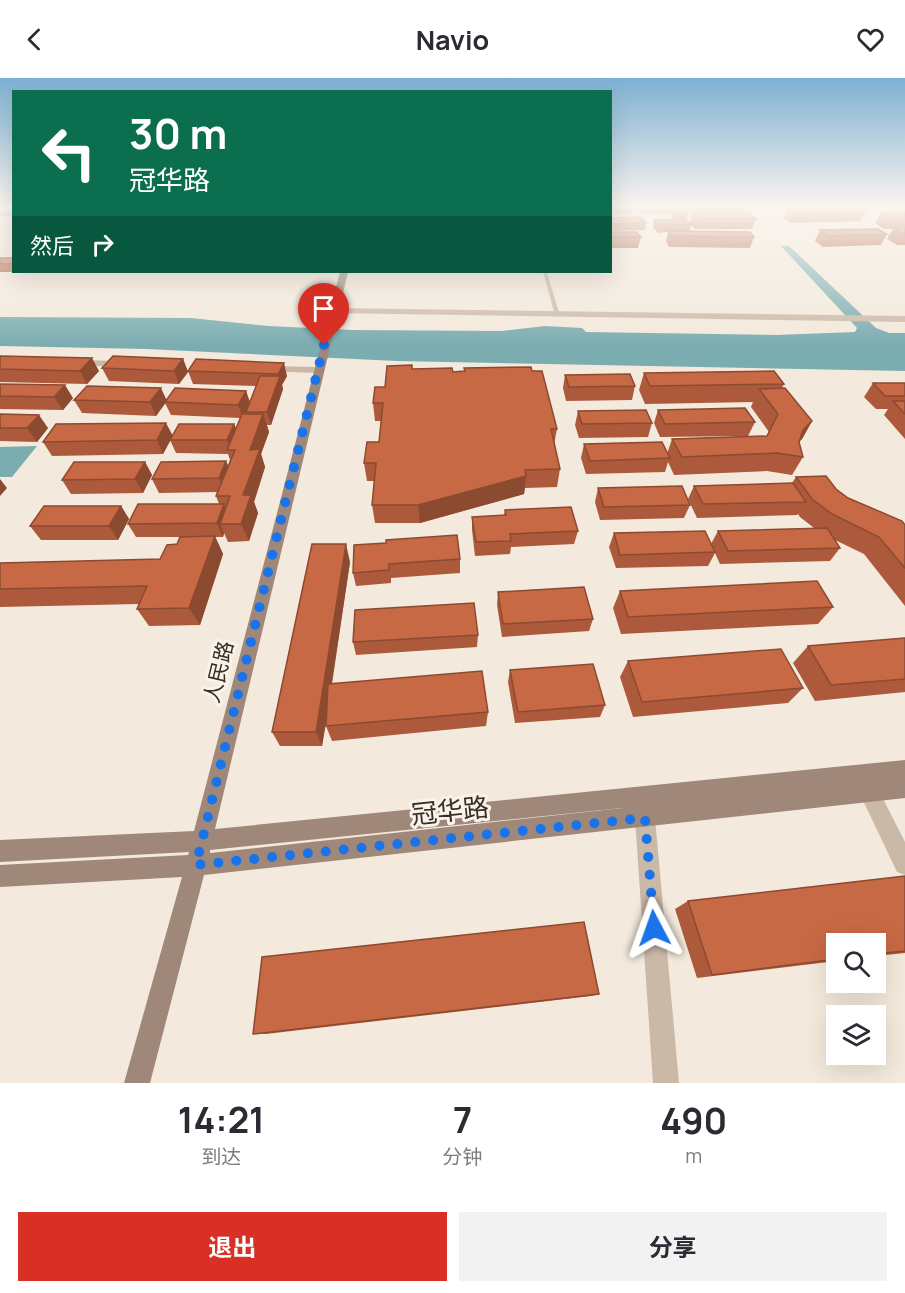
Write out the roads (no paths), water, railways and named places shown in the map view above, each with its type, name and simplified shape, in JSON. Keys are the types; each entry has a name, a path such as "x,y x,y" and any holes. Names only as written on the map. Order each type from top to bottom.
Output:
{"main road":[{"name":"人民路","path":"137,1083 196,865 200,841 318,366 344,273"},
{"name":"冠华路","path":"0,851 200,841 905,770"},
{"name":"冠华路","path":"0,876 196,865 905,788"}],"street":[{"path":"333,310 905,319"},
{"path":"57,363 138,364"},
{"path":"257,368 318,366"},
{"path":"869,792 905,864"},
{"path":"645,818 666,1083"}],"lane":[{"path":"545,273 558,315"}],"water":[{"path":"787,253 796,253 876,328 889,333 905,333 905,371 397,361 147,349 0,346 0,317 191,318 269,326 352,330 501,331 545,326 582,328 586,332 776,335 855,332 857,328"},
{"path":"37,446 12,477 0,477 0,447"}]}
